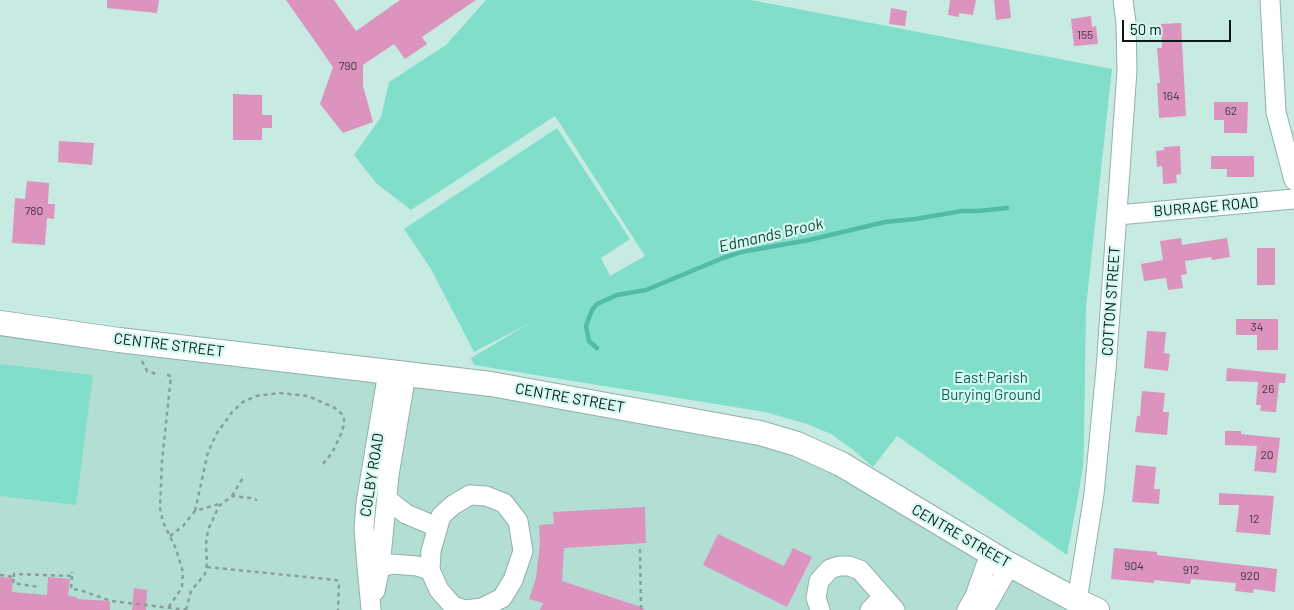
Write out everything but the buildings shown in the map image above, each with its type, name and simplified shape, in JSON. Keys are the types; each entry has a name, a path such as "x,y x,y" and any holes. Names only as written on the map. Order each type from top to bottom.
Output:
{"main road":[{"name":"CENTRE STREET","path":"0,323 119,340 491,384 760,433 797,444 841,464 1005,562 1087,605"}],"street":[{"name":"COTTON STREET","path":"1087,605 1094,494 1101,438 1118,215 1127,70 1126,22 1123,0"},
{"path":"1270,0 1276,112 1294,180"},
{"name":"BURRAGE ROAD","path":"1118,215 1294,200"},
{"name":"COLBY ROAD","path":"371,609 380,567 397,373"},
{"name":"COLBY ROAD","path":"371,609 364,528 366,503 397,373"},
{"path":"470,495 486,496 504,503 518,521 522,551 505,604 465,610 452,606 438,590 430,570 431,551 437,527 442,516 453,505 470,495"},
{"path":"387,499 406,514 437,527"},
{"path":"967,610 975,596 986,565 1005,562 1004,575 984,610"},
{"path":"380,567 392,564 409,565 430,570"},
{"path":"820,610 816,598 819,581 830,569 839,566 849,566 860,570 883,606"}],"path":[{"path":"139,357 147,371 156,374"},
{"path":"167,375 171,376 162,461 160,508 163,522 181,562 183,572 182,586 168,608"},
{"path":"170,536 183,526 195,511 208,452 224,421 243,402 256,396 280,392 308,396 335,408 344,416 344,425 332,453 322,465"},
{"path":"0,576 14,576 14,574 72,574 72,589 124,604 187,610 191,591 205,574 207,567 206,544 212,518 222,504 232,496 244,476"},
{"path":"232,496 256,500"},
{"path":"195,511 222,504"},
{"path":"640,549 641,610"},
{"path":"207,567 336,580 339,582 338,610"},
{"path":"14,576 13,583 39,586"}],"shaded area":[{"path":"0,323 760,433 1099,610 0,610"}],"green space":[{"name":"East Parish Burying Ground","path":"486,0 751,0 1112,69 1086,307 1083,466 1067,555 897,436 873,467 831,434 807,424 765,412 474,365 471,358 530,323 474,352 431,269 404,229 557,128 630,239 601,258 610,276 645,256 555,116 411,210 376,183 354,155 381,117 389,82 446,45"},
{"path":"0,364 93,375 76,505 0,496"}],"waterway":[{"name":"Edmands Brook","path":"597,348 589,341 586,326 592,310 597,304 617,295 646,290 723,258 741,252 809,240 885,222 962,211 1007,208"}]}
